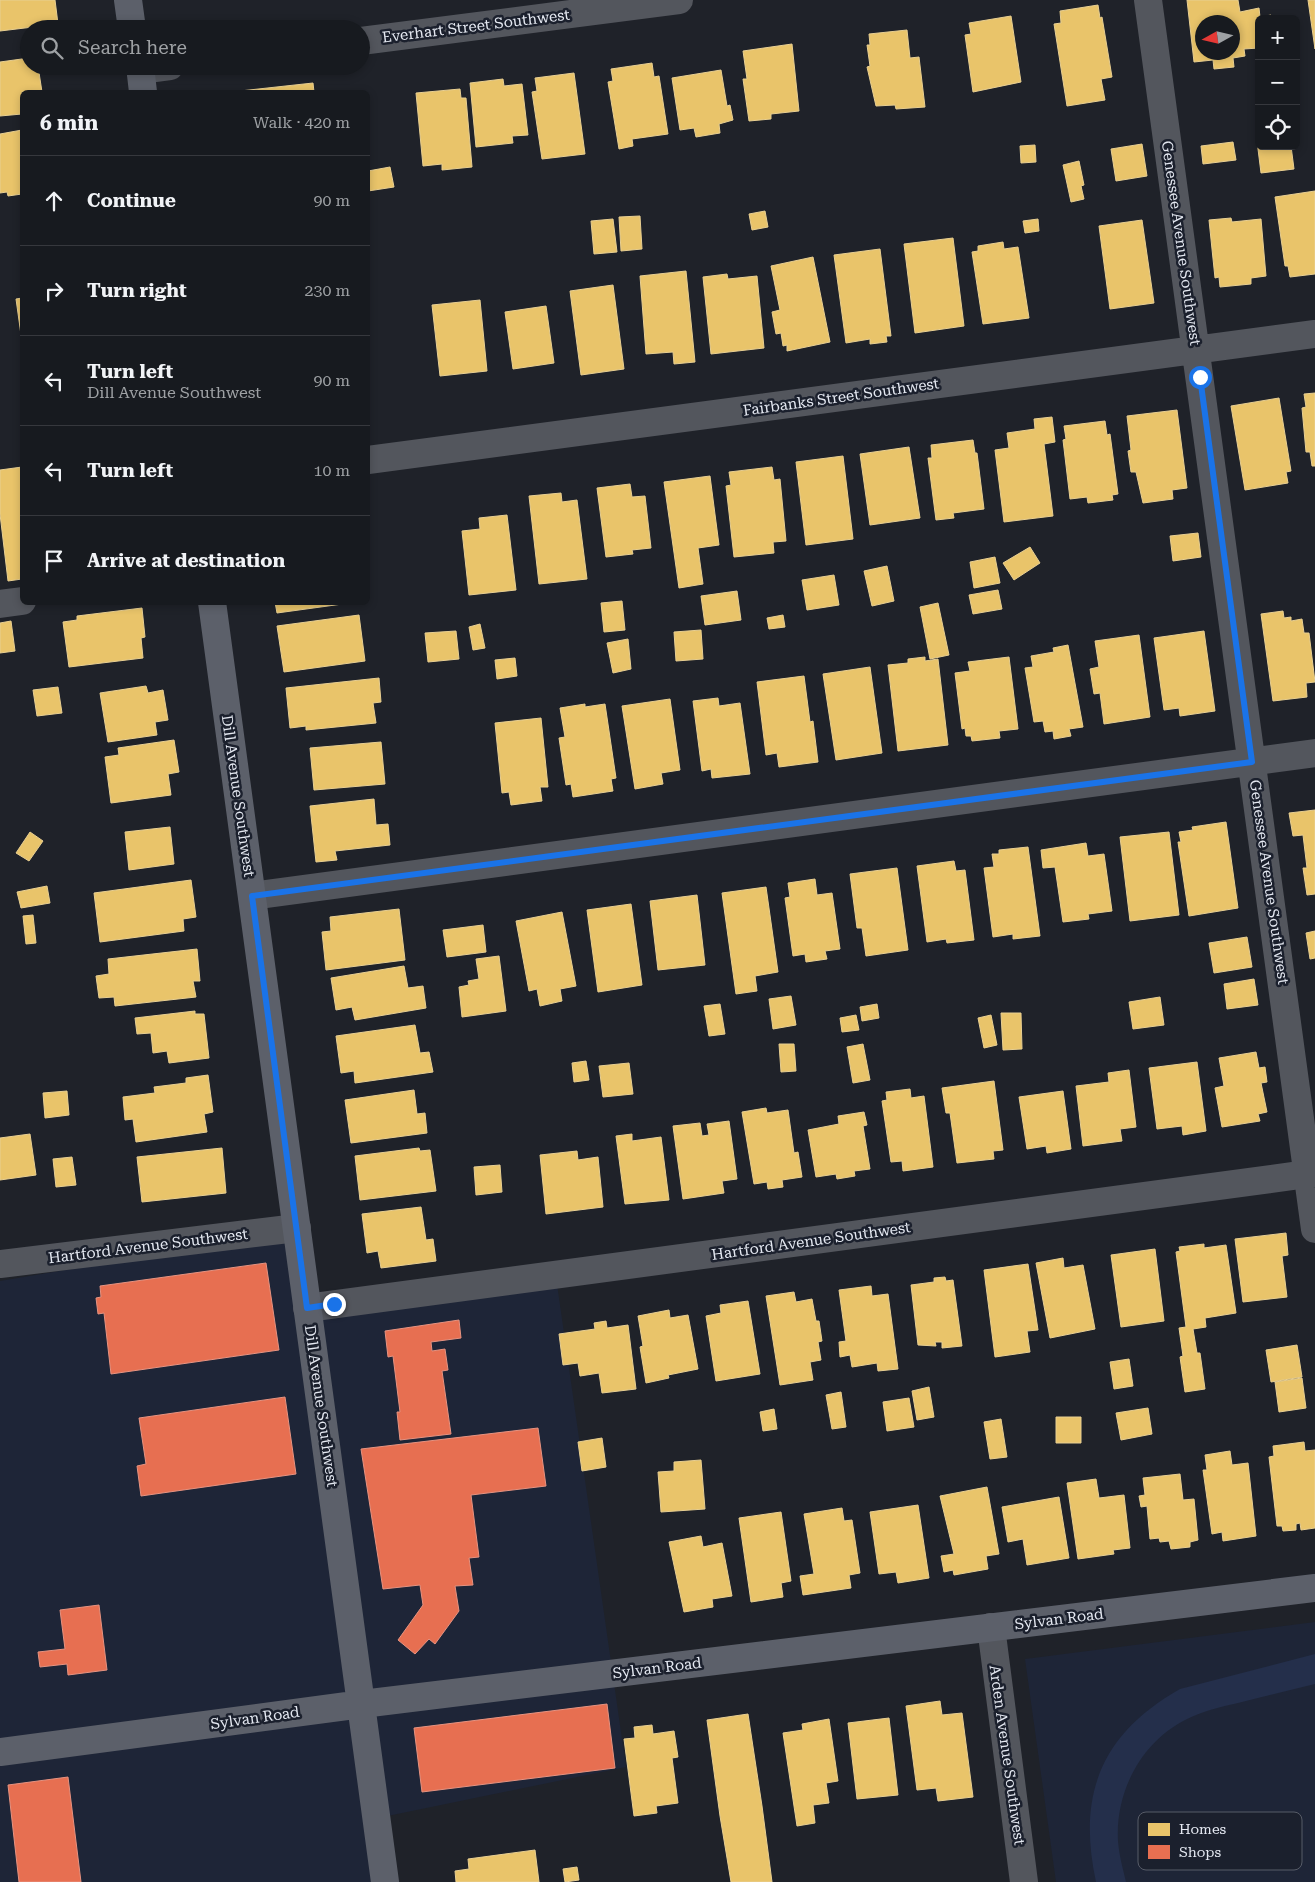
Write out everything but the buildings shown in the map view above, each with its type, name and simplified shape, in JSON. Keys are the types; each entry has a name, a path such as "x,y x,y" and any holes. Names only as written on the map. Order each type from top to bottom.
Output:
{"main road":[{"path":"128,0 131,20"},
{"name":"Dill Avenue Southwest","path":"212,605 385,1882"},
{"name":"Sylvan Road","path":"0,1752 362,1704 1315,1588"}],"street":[{"name":"Everhart Street Southwest","path":"370,40 679,0"},
{"name":"Genessee Avenue Southwest","path":"1148,0 1252,762 1311,1174 1315,1230"},
{"name":"Fairbanks Street Southwest","path":"370,460 1315,334"},
{"path":"0,604 20,601"},
{"path":"252,896 1315,753"},
{"name":"Hartford Avenue Southwest","path":"307,1308 1311,1174"},
{"name":"Hartford Avenue Southwest","path":"0,1264 297,1228"},
{"name":"Arden Avenue Southwest","path":"990,1627 1024,1882"}],"shaded area":[{"path":"304,1230 319,1316 557,1284 626,1767 373,1819 380,1882 0,1882 0,1281"},
{"path":"1315,1622 1315,1882 1056,1882 1025,1659"},
{"path":"1315,1654 1315,1684 1199,1714 1187,1719 1157,1740 1134,1770 1121,1804 1118,1822 1118,1841 1126,1882 1096,1882 1091,1850 1090,1821 1093,1794 1101,1769 1114,1747 1131,1726 1153,1707 1180,1689"}],"route":[{"path":"334,1304 307,1308 252,896 1252,762 1200,377"}]}
